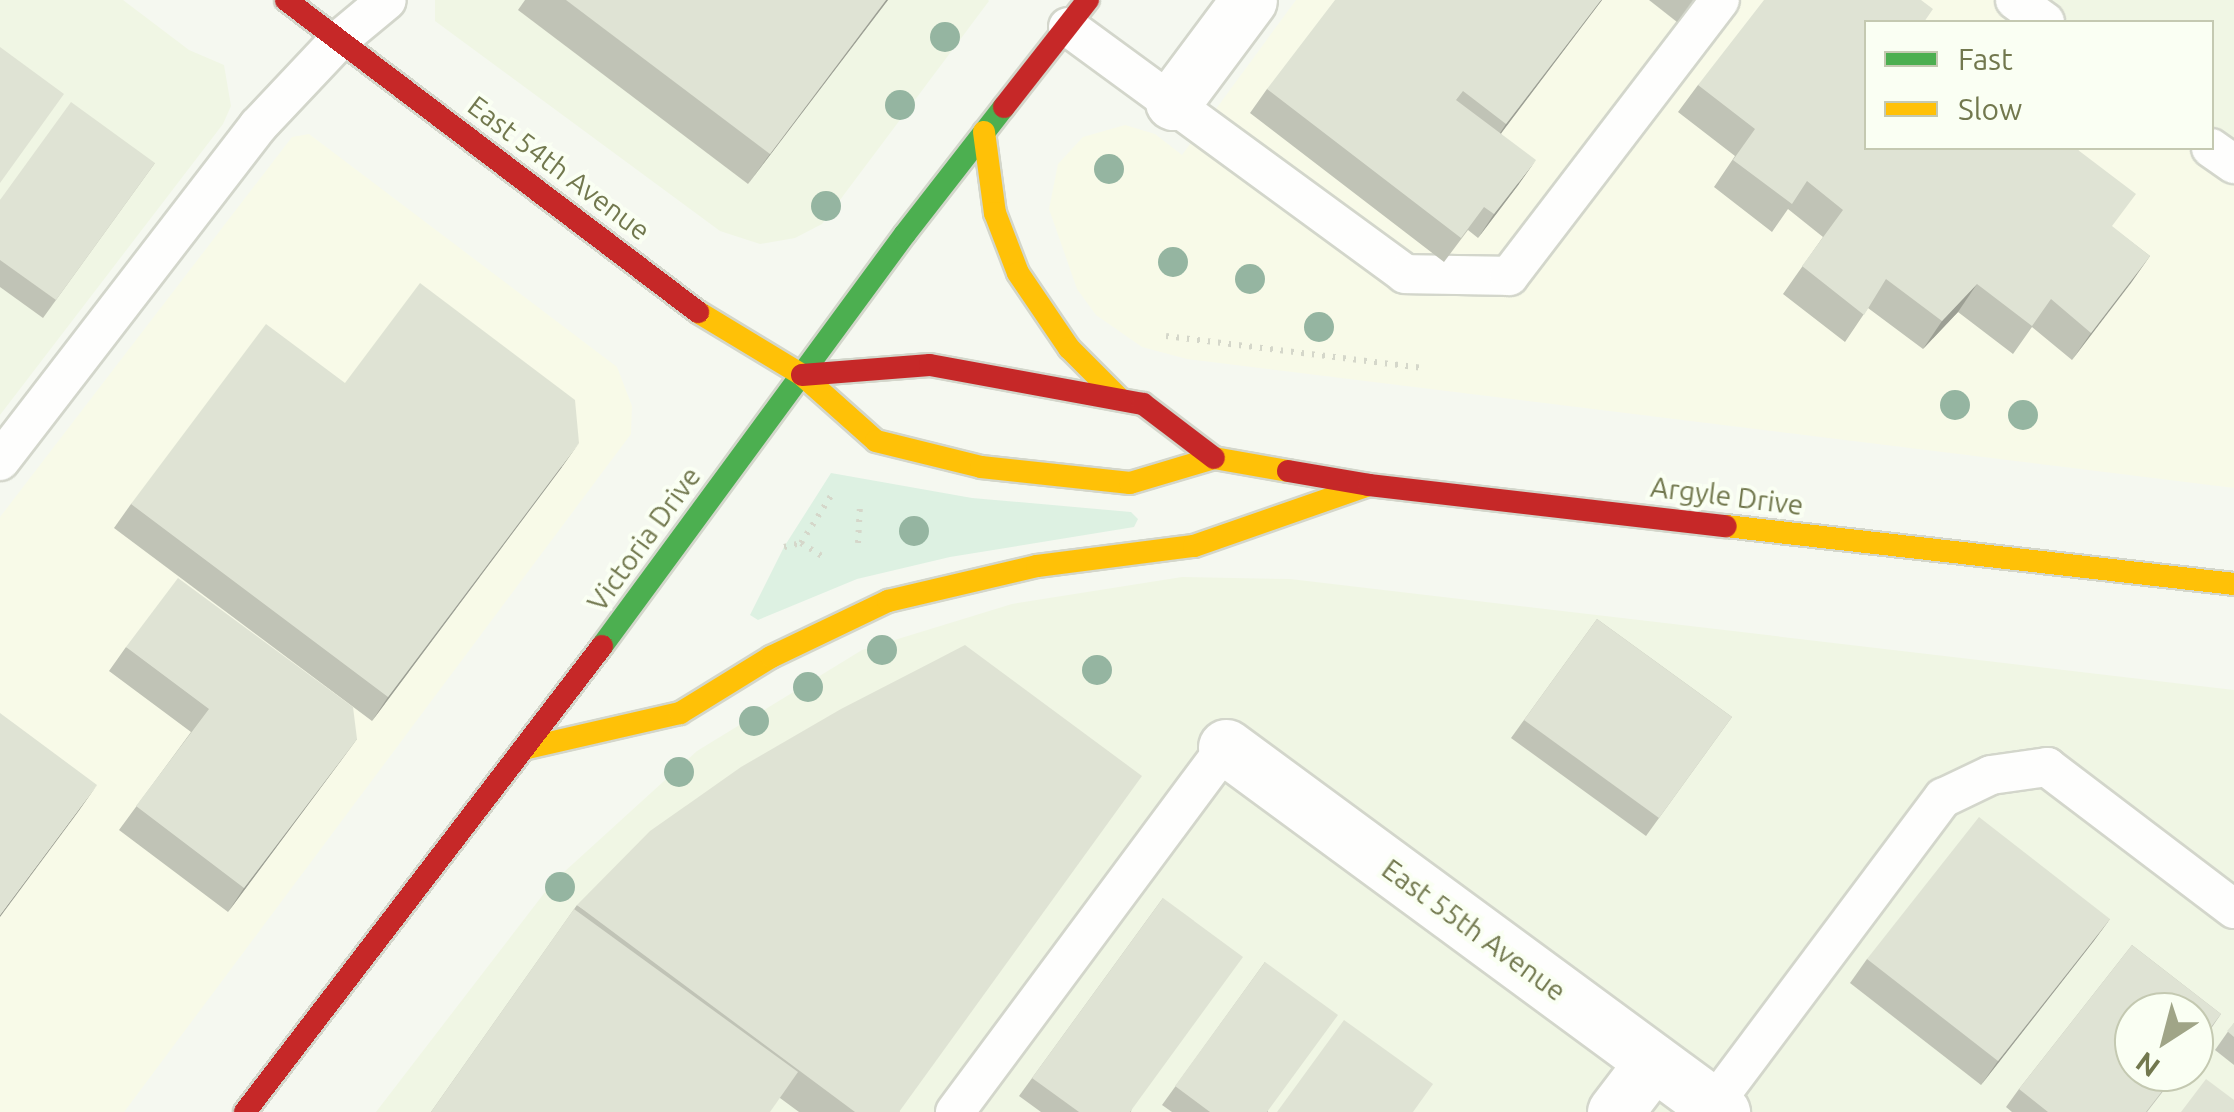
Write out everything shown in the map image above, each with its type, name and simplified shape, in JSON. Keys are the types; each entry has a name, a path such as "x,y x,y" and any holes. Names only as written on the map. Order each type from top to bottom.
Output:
{"street":[{"name":"East 54th Avenue","path":"286,0 692,308 802,375"},
{"path":"1173,102 1249,0"},
{"name":"Victoria Drive","path":"245,1112 527,748 984,132 1078,14"},
{"path":"984,132 995,214 1018,273 1069,348 1120,400"},
{"name":"Argyle Drive","path":"802,375 930,365 1143,404 1214,458"},
{"name":"Argyle Drive","path":"802,375 876,441 980,467 1130,483 1214,458 1368,485 2234,584"},
{"path":"527,748 680,713 771,657 888,601 1038,566 1194,546 1368,485"},
{"name":"East 55th Avenue","path":"1226,747 1717,1109"},
{"path":"1615,1112 1653,1062"}],"lane":[{"path":"0,461 258,126 339,40 387,0"},
{"path":"1078,14 1173,102 1405,274 1509,276 1720,0"},
{"path":"2015,0 2042,20"},
{"path":"955,1112 1226,747"},
{"path":"1717,1109 1943,798 1991,774 2047,767 2234,909"}],"path":[{"path":"1160,335 1423,368"},
{"path":"801,542 837,486 847,482"},
{"path":"853,492 860,501 858,560"}],"shaded area":[{"path":"0,0 123,0 189,50 224,65 231,106 223,124 0,415"},
{"path":"435,0 989,1 822,224 795,238 760,244 720,231 435,21"},
{"path":"1296,0 2015,0 2042,20 1864,20 1864,150 2214,150 2234,164 2234,488 1187,359 1142,347 1096,315 1077,289 1049,209 1058,164 1083,137 1125,125 1155,134 1182,155"},
{"path":"2015,0 2234,0 2234,164 2214,150 2214,20 2042,20"},
{"path":"309,134 617,367 632,406 631,434 124,1112 0,1112 0,517 292,137"},
{"path":"831,473 972,498 1131,512 1138,519 1134,527 950,557 857,579 758,620 750,615 784,547"},
{"path":"1182,577 1290,579 2234,690 2234,1112 376,1112 552,883 697,751 862,650 1012,604"}],"building":[{"path":"566,0 886,0 770,154"},
{"path":"1335,0 1601,0 1506,124 1463,91 1456,100 1536,160 1494,214 1484,207 1461,238 1267,89"},
{"path":"1764,0 1921,0 1933,9 1925,20 1864,20 1864,150 2078,150 2136,194 2112,226 2150,256 2091,333 2051,299 2032,326 1977,284 1942,321 1886,279 1864,315 1802,266 1843,210 1807,181 1792,204 1733,160 1755,129 1698,85"},
{"path":"0,47 64,94 0,183"},
{"path":"71,102 155,163 56,300 0,260 0,200"},
{"path":"420,283 575,400 579,443 388,697 131,504 266,324 345,383"},
{"path":"178,578 353,707 357,739 244,888 136,806 209,709 126,647"},
{"path":"1597,619 1732,717 1659,818 1524,720"},
{"path":"965,645 1142,776 899,1112 855,1112 577,905 650,831 741,767 841,709"},
{"path":"0,713 97,785 0,915"},
{"path":"1979,817 2110,919 1998,1061 1867,959"},
{"path":"1163,898 1243,957 1130,1112 1079,1112 1032,1078"},
{"path":"574,909 798,1072 770,1112 431,1112"},
{"path":"2132,945 2193,992 2114,992 2114,1092 2162,1092 2146,1112 2048,1112 2019,1089"},
{"path":"1265,962 1338,1015 1267,1112 1210,1112 1175,1086"},
{"path":"1344,1020 1433,1084 1413,1112 1277,1112"},
{"path":"2214,1085 2234,1100 2234,1112 2181,1112 2196,1092 2214,1092"}],"traffic: fast":[{"path":"602,646 905,234 1004,107"}],"traffic: slow":[{"path":"984,132 995,213 1018,273 1069,348 1120,399"},
{"path":"698,312 802,375 876,441 981,467 1130,483 1214,458 1288,471"},
{"path":"527,748 680,713 771,657 888,601 1037,566 1194,546 1366,486"},
{"path":"1726,526 2234,584"}],"traffic: jam":[{"path":"286,0 698,312"},
{"path":"1004,107 1088,0"},
{"path":"802,375 930,365 1143,404 1214,458"},
{"path":"1288,471 1369,485 1726,526"},
{"path":"245,1112 602,646"}]}
